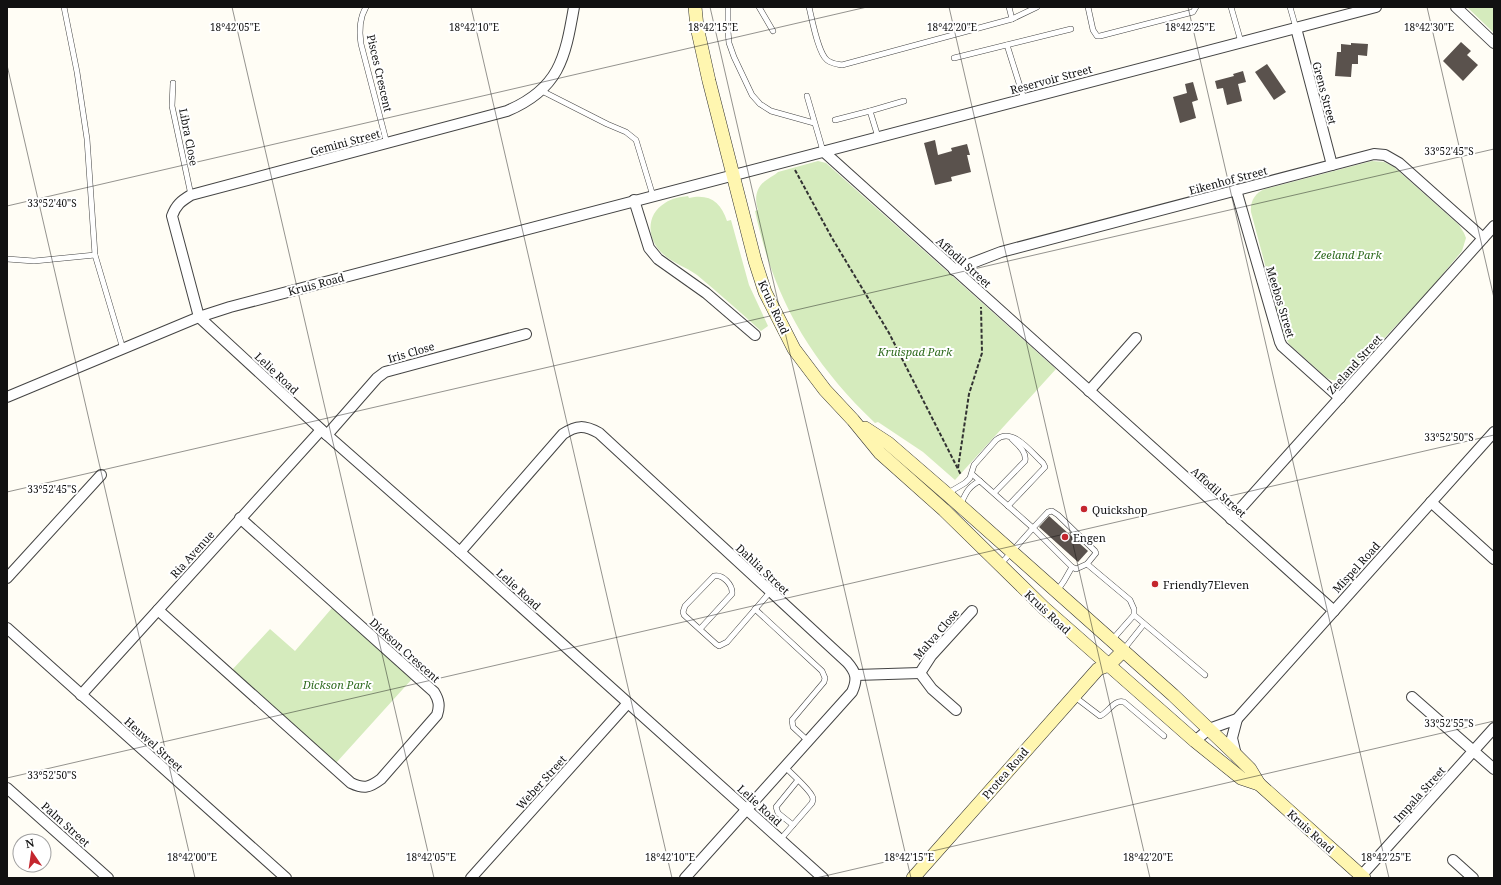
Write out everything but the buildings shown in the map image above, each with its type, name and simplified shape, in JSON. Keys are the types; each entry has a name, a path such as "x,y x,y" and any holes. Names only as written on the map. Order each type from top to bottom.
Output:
{"street":[{"name":"Gemini Street","path":"199,317 172,216 174,209 179,202 191,195 507,111 525,103 542,90 558,70 568,42 574,7"},
{"name":"Kruis Road","path":"695,7 697,27 702,50 755,262 765,292 797,353 825,390 853,420 880,453 944,510 999,566 1098,656 1103,667 1241,778 1259,784"},
{"name":"Reservoir Street","path":"733,175 1376,7"},
{"path":"1456,7 1494,43"},
{"name":"Grens Street","path":"1296,28 1332,164"},
{"name":"Affodil Street","path":"822,151 1334,611"},
{"name":"Eikenhof Street","path":"954,270 1001,252 1374,154 1385,155 1393,158 1483,238"},
{"name":"Kruis Road","path":"7,397 199,317 230,307 733,175"},
{"name":"Meebos Street","path":"1236,190 1280,342 1282,346 1340,398"},
{"path":"634,200 652,254 706,293 755,335"},
{"name":"Zeeland Street","path":"1231,519 1494,226"},
{"name":"Lelie Road","path":"199,317 324,432 823,878"},
{"name":"Iris Close","path":"324,432 377,378 385,372 526,334"},
{"path":"1089,391 1136,338"},
{"name":"Kruis Road","path":"853,420 888,443 1057,591 1209,729 1250,769 1259,784 1363,877"},
{"name":"Dahlia Street","path":"460,552 564,434 572,429 581,427 589,428 598,433 718,542 847,662 856,675"},
{"name":"Ria Avenue","path":"81,695 240,518 324,432"},
{"name":"Mispel Road","path":"1236,755 1232,738 1237,719 1494,432"},
{"path":"7,578 101,474"},
{"path":"1431,502 1494,558"},
{"name":"Dickson Crescent","path":"158,610 351,783 366,787 374,785 381,779 437,715 439,709 438,697 240,518"},
{"name":"Malva Close","path":"920,673 931,656 972,611"},
{"name":"Heuwel Street","path":"7,628 286,878"},
{"path":"1098,656 1112,641"},
{"name":"Protea Road","path":"913,878 1074,696 1103,667 1123,651"},
{"name":"Malva Close","path":"856,675 920,673"},
{"name":"Malva Close","path":"920,673 932,690 956,710"},
{"path":"685,878 852,692 856,684 856,675"},
{"path":"1412,697 1494,769"},
{"name":"Weber Street","path":"471,878 628,703"},
{"name":"Mispel Road","path":"1195,741 1209,729 1237,719"},
{"name":"Impala Street","path":"1363,877 1494,728"},
{"name":"Palm Street","path":"7,788 108,878"},
{"path":"1453,860 1473,878"}],"lane":[{"path":"64,7 77,72 87,139 95,255 123,349"},
{"name":"Pisces Crescent","path":"366,7 360,21 361,44 386,144"},
{"path":"728,7 729,43 734,57 756,100 771,111 814,124"},
{"path":"759,7 773,31"},
{"path":"809,7 821,51 826,60 842,66 1012,19 1038,7"},
{"path":"1009,7 1012,19"},
{"path":"1088,7 1093,30 1097,36 1193,12 1196,7"},
{"path":"1231,7 1241,42"},
{"path":"1290,7 1296,28"},
{"path":"954,58 1071,29"},
{"path":"1007,45 1024,99"},
{"name":"Libra Close","path":"173,83 172,106 191,195"},
{"path":"542,90 607,124 626,132 636,140 653,196"},
{"path":"807,96 822,151"},
{"path":"835,120 904,100"},
{"path":"870,111 878,137"},
{"path":"7,259 34,261 95,255"},
{"path":"947,494 965,483 972,474 974,465 996,440 1000,437 1008,435 1018,440 1043,463 1045,469 1008,506"},
{"path":"994,493 1026,458 1024,452 1008,435"},
{"path":"972,474 1033,528 1072,567 1076,569 1087,564 1096,553 1055,512 1052,511 1048,512 1033,528 999,566"},
{"path":"960,506 965,494 970,488 980,481"},
{"path":"1087,564 1130,600 1134,609 1134,615 1112,641"},
{"path":"1057,591 1072,567"},
{"path":"700,629 732,594 732,587 720,575 714,576 683,609 684,615 719,646 723,646 727,642 770,592"},
{"path":"755,609 822,671 824,675 824,682 792,720 793,727 808,741"},
{"path":"1134,615 1205,675"},
{"path":"1123,651 1144,624"},
{"path":"1074,696 1100,716 1104,715 1117,702 1124,702 1164,736"},
{"path":"780,840 813,799 798,780 784,767"},
{"path":"793,825 778,813 776,807 798,780"}],"path":[{"path":"789,160 832,238 889,333 965,483"},
{"path":"958,469 969,394 982,353 981,294"}],"green space":[{"path":"1467,7 1494,7 1494,33"},
{"name":"Kruispad Park","path":"818,161 826,163 1056,369 955,480 923,452 878,422 875,423 852,400 813,352 784,300 763,243 755,211 758,210 756,197 761,185 778,172"},
{"name":"Zeeland Park","path":"1372,161 1384,162 1394,167 1459,225 1466,238 1462,251 1432,287 1349,376 1336,381 1327,378 1290,345 1284,336 1251,212 1251,204 1256,195 1265,189"},
{"path":"688,196 689,198 703,197 713,200 718,204 727,221 731,220 749,285 768,326 761,331 697,275 663,254 654,242 650,228 654,214 668,201"},
{"name":"Dickson Park","path":"332,608 412,679 336,763 232,670 270,629 295,651"}],"place":[{"name":"Quickshop","path":"1084,509"},
{"name":"Engen","path":"1065,537"},
{"name":"Friendly7Eleven","path":"1155,584"}]}
